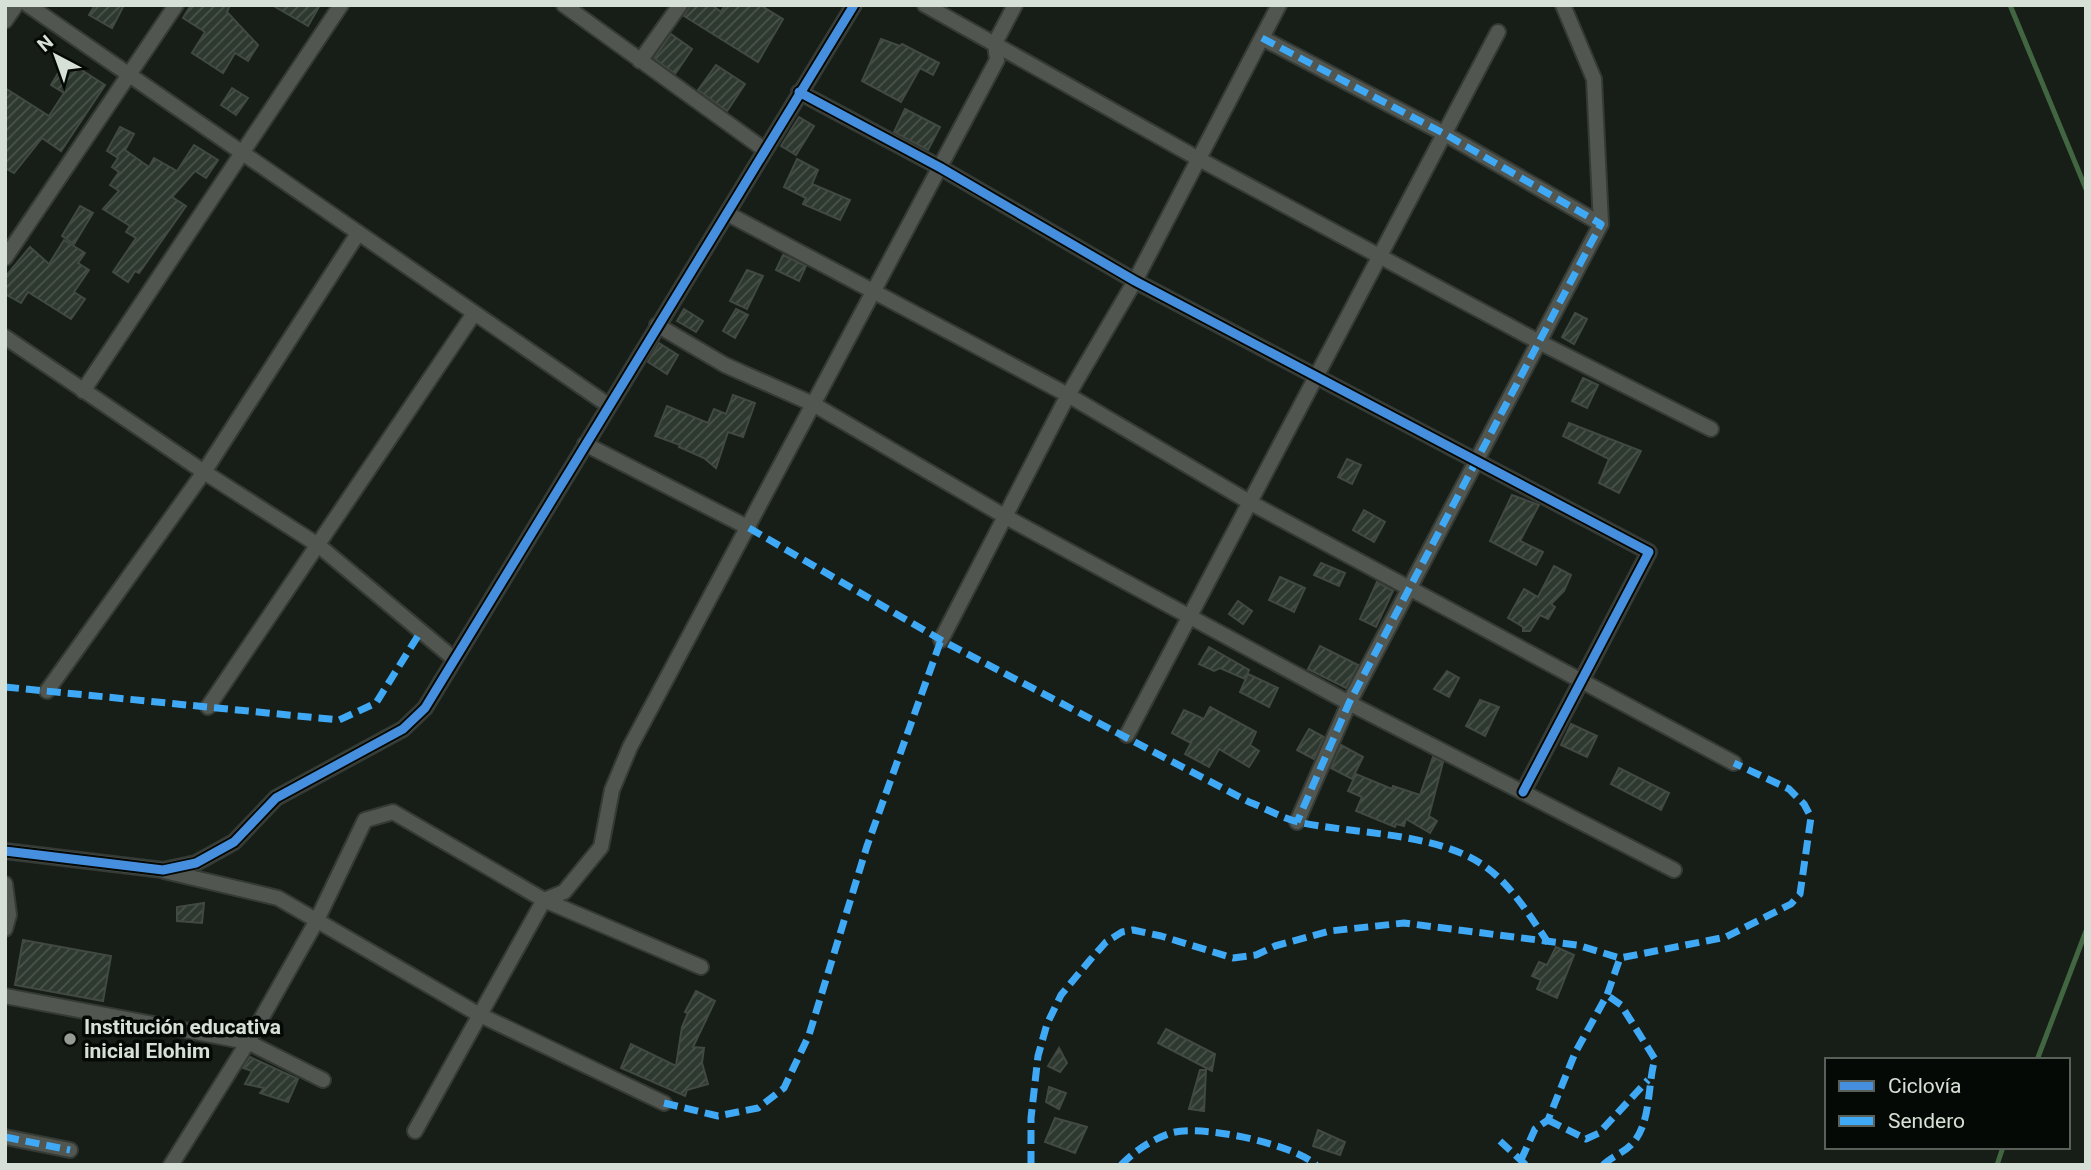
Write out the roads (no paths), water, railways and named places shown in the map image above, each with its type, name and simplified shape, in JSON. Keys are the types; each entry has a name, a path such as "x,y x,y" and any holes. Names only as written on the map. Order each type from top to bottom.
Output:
{"street":[{"path":"5,21 16,5"},
{"path":"28,5 241,155 608,405"},
{"path":"5,258 176,5"},
{"path":"83,391 341,5"},
{"path":"564,5 765,150"},
{"path":"640,61 680,5"},
{"path":"163,870 196,863 234,842 276,798 403,729 425,708 453,658 854,5"},
{"path":"925,5 1197,158 1541,342 1711,429"},
{"path":"415,1131 544,900 564,892 601,847 612,790 630,747 941,168 997,60 995,43 1015,5"},
{"path":"941,640 1068,395 1135,281 1279,5"},
{"path":"1297,822 1349,703 1601,224 1594,79 1563,5"},
{"path":"1127,735 1498,32"},
{"path":"1262,37 1445,134 1601,224"},
{"path":"799,92 941,168 1135,281 1649,552 1523,792"},
{"path":"728,214 1068,395 1251,503 1734,763"},
{"path":"47,691 204,472 357,235"},
{"path":"208,707 473,315"},
{"path":"657,325 725,365 813,404 1006,517 1349,703 1674,870"},
{"path":"5,337 204,472 318,545 453,658"},
{"path":"585,444 749,528"},
{"path":"170,1165 248,1042 316,922 365,820 393,812 544,900 701,967"},
{"path":"5,850 163,870 278,898 478,1014 664,1102"},
{"path":"5,884 9,915 5,929"},
{"path":"5,996 248,1042 323,1080"},
{"path":"5,1137 70,1150"}],"waterway":[{"path":"2010,5 2086,189"},
{"path":"2038,1058 2086,931"},
{"path":"1997,1165 2002,1149"}],"place":[{"name":"Institución educativa inicial Elohim","path":"70,1039"}]}
